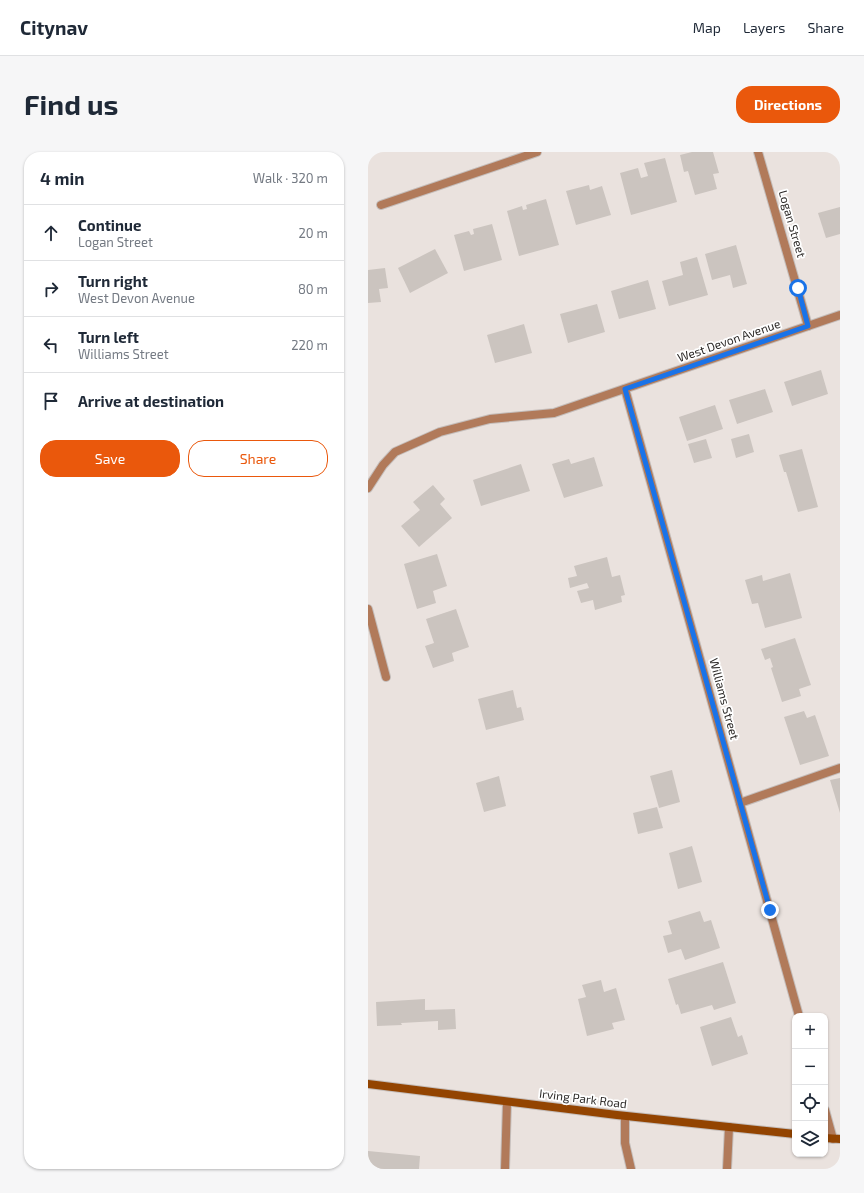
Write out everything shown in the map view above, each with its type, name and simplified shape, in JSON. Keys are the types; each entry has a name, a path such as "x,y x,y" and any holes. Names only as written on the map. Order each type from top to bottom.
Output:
{"main road":[{"name":"Irving Park Road","path":"368,1084 625,1116 792,1134"}],"street":[{"path":"381,205 537,152"},
{"name":"Logan Street","path":"758,152 808,326"},
{"name":"West Devon Avenue","path":"368,488 383,464 395,452 440,432 490,419 554,413 840,315"},
{"name":"Williams Street","path":"625,389 798,1013"},
{"path":"368,609 386,678"},
{"path":"740,803 840,768"},
{"path":"505,1169 507,1102"},
{"path":"625,1116 625,1143 631,1169"},
{"path":"828,1120 833,1138"},
{"path":"726,1169 729,1127"}],"building":[{"path":"692,152 713,152 719,173 713,174 717,189 695,195 688,171 684,172 680,155"},
{"path":"665,158 677,202 631,215 620,173 638,168 641,178 648,176 644,163"},
{"path":"589,185 590,190 602,186 611,215 576,225 566,191"},
{"path":"546,199 559,245 519,256 507,211 522,206 523,210 527,209 526,205"},
{"path":"840,207 840,234 826,238 818,213"},
{"path":"492,224 502,260 464,271 454,235 469,231 471,235 474,234 473,229"},
{"path":"736,245 747,284 733,288 730,275 712,280 705,254"},
{"path":"435,249 448,273 410,293 398,268"},
{"path":"697,257 708,295 669,306 662,281 683,275 680,262"},
{"path":"385,268 388,288 379,289 381,302 368,303 368,270"},
{"path":"648,280 656,309 619,319 611,291"},
{"path":"597,304 605,332 568,343 560,314"},
{"path":"524,324 532,353 495,363 487,335"},
{"path":"821,370 828,394 792,406 784,382"},
{"path":"765,389 773,412 737,424 729,400"},
{"path":"715,405 723,429 687,441 679,417"},
{"path":"749,434 754,452 736,458 731,439"},
{"path":"706,439 712,458 694,463 688,444"},
{"path":"802,449 818,507 798,512 786,472 784,472 779,455"},
{"path":"594,457 603,486 564,498 552,464 569,459 571,464"},
{"path":"521,464 530,491 481,506 473,480"},
{"path":"433,485 445,499 440,504 452,518 419,547 401,526 420,510 413,502"},
{"path":"437,554 447,586 433,591 436,603 417,609 404,564"},
{"path":"607,557 612,577 620,575 625,595 621,596 622,602 595,610 593,600 581,603 577,591 589,588 587,583 570,588 568,578 577,576 574,566"},
{"path":"790,573 802,618 765,628 758,603 752,604 745,580 762,575 763,581"},
{"path":"456,609 469,647 452,653 454,661 433,668 425,646 434,643 426,619"},
{"path":"795,638 811,685 799,689 801,696 782,702 771,668 773,667 770,658 765,660 761,649"},
{"path":"513,690 517,708 521,707 524,720 486,730 478,699"},
{"path":"804,711 807,718 815,715 829,756 800,765 784,717"},
{"path":"672,770 680,802 659,808 650,776"},
{"path":"499,776 506,806 484,812 476,783"},
{"path":"840,778 840,813 830,780"},
{"path":"657,807 663,828 638,834 633,813"},
{"path":"692,846 702,882 678,889 669,853"},
{"path":"700,911 704,922 711,920 720,948 685,960 681,949 668,953 663,936 672,934 668,921"},
{"path":"723,962 736,1003 714,1010 712,1005 681,1014 678,1004 676,1005 668,979"},
{"path":"601,980 604,992 616,988 625,1020 612,1023 614,1029 587,1036 578,999 586,997 582,985"},
{"path":"425,999 425,1010 455,1009 456,1029 438,1030 438,1021 377,1026 376,1002"},
{"path":"731,1017 738,1037 742,1035 748,1054 712,1066 700,1027"},
{"path":"368,1151 420,1156 419,1169 368,1169"}],"route":[{"path":"770,910 625,389 808,326 798,288"}]}
